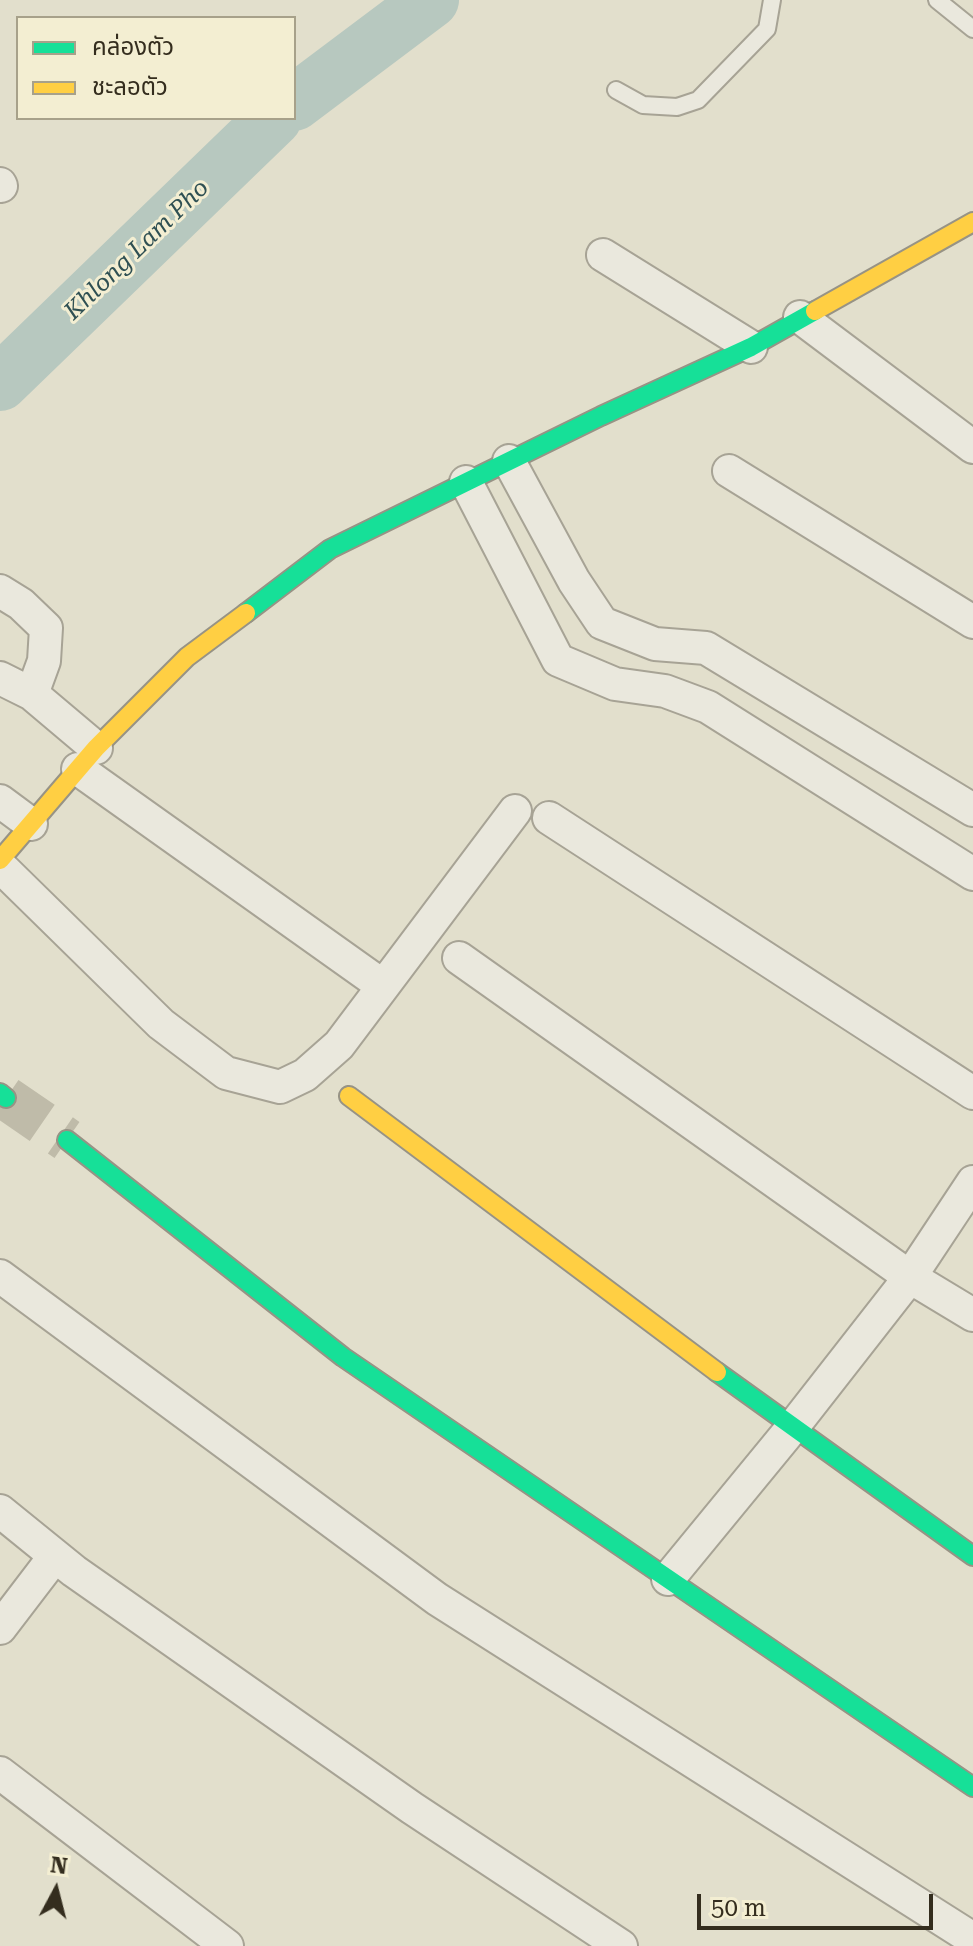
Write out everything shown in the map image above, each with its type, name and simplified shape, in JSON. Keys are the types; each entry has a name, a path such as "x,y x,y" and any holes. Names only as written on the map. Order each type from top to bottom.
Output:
{"street":[{"path":"0,860 87,758 187,657 330,549 751,347 973,222"},
{"path":"603,255 751,347"},
{"path":"800,317 973,447"},
{"path":"509,461 574,581 602,623 655,644 706,648 973,810"},
{"path":"729,471 973,622"},
{"path":"466,482 558,660 615,684 665,691 708,707 973,874"},
{"path":"0,591 21,604 46,628 44,661 32,694"},
{"path":"0,678 32,694 87,758 383,986"},
{"path":"0,801 31,824"},
{"path":"0,866 161,1024 226,1073 280,1087 305,1075 339,1045 515,811"},
{"path":"549,818 973,1093"},
{"path":"459,958 910,1277 973,1315"},
{"path":"349,1096 792,1428 973,1556"},
{"path":"67,1140 343,1357 973,1787"},
{"path":"668,1579 910,1277 973,1182"},
{"path":"0,1276 437,1599 973,1939"},
{"path":"0,1511 55,1556 412,1808 621,1946"},
{"path":"0,1628 55,1556"},
{"path":"0,1773 227,1946"}],"lane":[{"path":"616,90 643,105 677,107 698,100 767,29 772,0"},
{"path":"937,0 973,29"}],"waterway":[{"name":"Khlong Lam Pho","path":"296,101 431,0"},
{"name":"Khlong Lam Pho","path":"0,383 272,120"}],"tunnel":[{"path":"6,1098 67,1140"}],"traffic: fast":[{"path":"246,613 330,549 601,416 751,347 815,311"},
{"path":"0,1093 6,1098"},
{"path":"67,1140 343,1357 973,1787"},
{"path":"717,1372 973,1556"}],"traffic: slow":[{"path":"815,311 973,222"},
{"path":"0,860 96,748 187,657 246,613"},
{"path":"349,1096 717,1372"}]}
